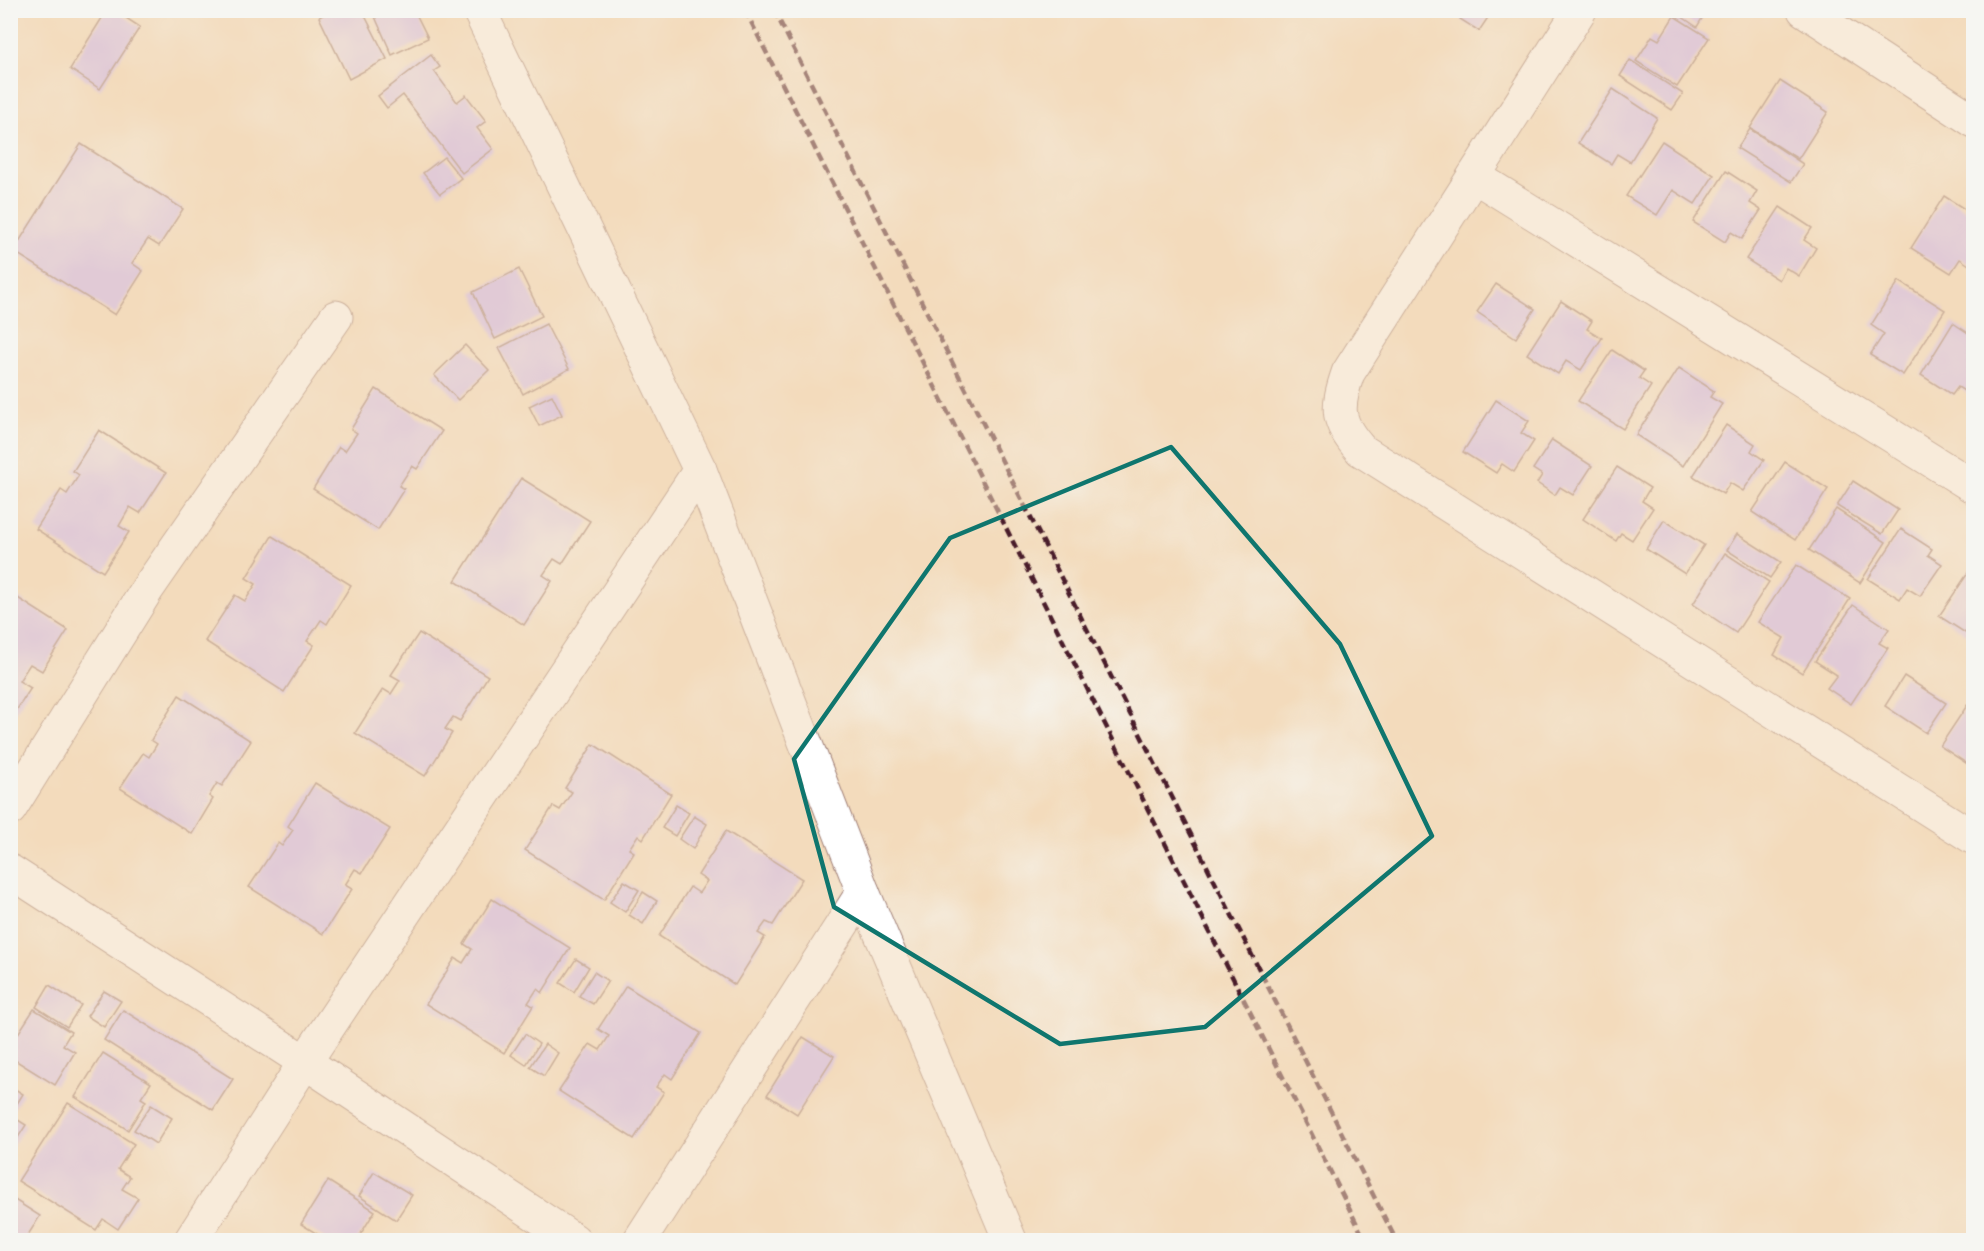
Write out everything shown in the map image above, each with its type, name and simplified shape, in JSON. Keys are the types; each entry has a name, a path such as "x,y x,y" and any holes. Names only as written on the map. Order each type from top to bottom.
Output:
{"street":[{"path":"479,10 700,470 863,892 1010,1240"},
{"path":"1580,10 1348,373 1341,394 1340,416 1348,435 1361,450 1974,838"},
{"path":"1804,10 1974,121"},
{"path":"1474,176 1974,487"},
{"path":"10,809 148,588 336,316"},
{"path":"191,1240 306,1062 700,470"},
{"path":"10,871 306,1062 574,1240"},
{"path":"640,1240 863,892"}],"highlighted area":[{"path":"1171,447 1340,644 1432,836 1205,1027 1060,1044 834,907 794,759 950,538"}],"building":[{"path":"107,10 114,10 140,27 100,89 70,69"},
{"path":"332,10 362,10 387,59 349,79 319,17"},
{"path":"372,10 414,10 428,38 392,55"},
{"path":"1465,10 1493,10 1479,31 1460,19"},
{"path":"1672,10 1707,10 1697,27"},
{"path":"1674,16 1709,38 1677,87 1636,61 1652,36 1659,40"},
{"path":"431,55 440,67 434,71 457,102 466,95 486,121 477,128 493,149 462,173 403,95 387,108 378,96"},
{"path":"1630,60 1683,94 1672,110 1620,76"},
{"path":"1780,81 1828,112 1798,159 1750,128"},
{"path":"1613,89 1657,118 1630,162 1617,154 1611,164 1578,143"},
{"path":"1750,129 1803,164 1791,182 1737,148"},
{"path":"1662,141 1714,175 1695,204 1673,190 1657,215 1626,196"},
{"path":"81,144 183,209 159,246 148,239 132,263 143,271 115,315 13,251"},
{"path":"444,157 461,178 440,194 423,173"},
{"path":"1726,171 1757,191 1750,203 1761,210 1742,239 1731,232 1725,242 1693,222"},
{"path":"1944,196 1974,215 1974,266 1960,259 1951,273 1911,248"},
{"path":"1780,207 1812,228 1804,240 1816,248 1799,276 1786,268 1779,280 1746,259"},
{"path":"519,269 542,316 495,339 473,292"},
{"path":"1899,281 1945,310 1903,375 1870,355 1884,334 1871,325"},
{"path":"1496,284 1535,309 1516,338 1477,312"},
{"path":"1561,301 1592,321 1587,329 1602,338 1581,370 1566,361 1558,374 1527,354"},
{"path":"1953,323 1974,337 1974,387 1969,394 1958,387 1952,395 1921,375"},
{"path":"546,324 569,369 523,394 499,348"},
{"path":"465,345 489,370 458,400 434,375"},
{"path":"1612,350 1644,371 1639,378 1651,386 1623,429 1578,401"},
{"path":"1679,368 1714,391 1710,397 1722,404 1683,466 1636,435"},
{"path":"376,389 442,431 417,469 412,466 399,486 404,489 378,530 313,489 339,447 345,451 357,433 351,429"},
{"path":"552,395 562,415 539,426 529,406"},
{"path":"1496,400 1529,421 1521,433 1534,441 1514,472 1502,464 1496,473 1463,452"},
{"path":"1726,425 1755,444 1751,451 1764,460 1743,491 1730,483 1723,494 1693,476"},
{"path":"99,430 166,473 140,513 130,507 119,526 129,532 103,572 36,529 61,490 67,494 79,475 73,471"},
{"path":"1552,440 1592,466 1573,495 1560,487 1555,495 1537,483 1542,475 1533,469"},
{"path":"1785,462 1828,489 1795,540 1752,512"},
{"path":"1617,467 1650,488 1642,501 1653,508 1632,540 1621,533 1616,541 1583,519"},
{"path":"521,478 590,521 562,564 554,559 543,575 552,581 524,625 455,581"},
{"path":"1853,481 1898,510 1882,534 1837,506"},
{"path":"1836,509 1886,542 1860,583 1809,550"},
{"path":"1664,520 1704,545 1685,574 1646,549"},
{"path":"1901,529 1932,549 1928,555 1942,564 1920,596 1907,588 1900,599 1868,579"},
{"path":"1737,534 1781,562 1770,578 1727,550"},
{"path":"272,536 351,585 327,624 321,620 307,641 314,645 284,692 205,641 235,595 245,601 256,584 246,578"},
{"path":"1725,553 1769,582 1736,633 1693,604"},
{"path":"1974,564 1974,631 1970,636 1939,616"},
{"path":"1796,565 1850,599 1802,673 1774,655 1784,638 1758,622"},
{"path":"10,593 68,630 42,671 30,664 19,681 31,688 10,720"},
{"path":"1853,605 1889,629 1879,643 1888,648 1851,704 1827,688 1837,675 1815,661"},
{"path":"419,633 488,676 460,721 453,717 445,729 452,733 425,776 355,733 383,689 391,694 400,680 391,675"},
{"path":"1904,676 1946,703 1926,733 1885,706"},
{"path":"179,695 251,741 222,786 217,783 209,796 213,799 192,834 120,788 143,753 149,757 157,744 151,740"},
{"path":"1974,695 1974,764 1972,767 1940,746"},
{"path":"593,744 671,794 643,839 638,835 629,849 634,852 604,900 525,850 553,806 560,810 572,792 565,788"},
{"path":"315,783 390,829 362,873 355,869 345,885 352,889 323,934 249,887 278,843 282,846 293,830 288,826"},
{"path":"676,805 689,813 675,836 662,828"},
{"path":"694,816 707,824 693,849 679,839"},
{"path":"726,831 802,879 773,925 766,922 758,933 765,937 735,985 659,936 690,887 699,893 707,881 698,875"},
{"path":"624,881 639,890 625,912 610,902"},
{"path":"643,892 657,901 643,924 629,915"},
{"path":"492,899 570,948 542,993 537,989 528,1003 533,1006 504,1053 426,1004 455,958 463,963 472,949 464,944"},
{"path":"576,959 589,967 574,992 560,983"},
{"path":"594,972 608,981 593,1004 579,996"},
{"path":"49,985 81,1005 67,1027 36,1007"},
{"path":"626,986 701,1033 672,1079 665,1074 656,1087 664,1092 634,1139 559,1091 590,1044 600,1050 609,1036 598,1029"},
{"path":"104,991 121,1001 104,1027 87,1016"},
{"path":"34,1009 71,1032 63,1045 75,1052 55,1085 10,1057 10,1046"},
{"path":"123,1010 233,1079 213,1110 104,1040"},
{"path":"525,1034 539,1044 526,1065 511,1055"},
{"path":"803,1037 834,1056 797,1114 767,1095"},
{"path":"545,1044 558,1053 544,1076 530,1067"},
{"path":"103,1053 151,1083 141,1098 146,1101 128,1130 75,1097"},
{"path":"10,1086 23,1094 10,1115"},
{"path":"68,1103 134,1144 118,1169 130,1177 122,1189 138,1198 118,1229 103,1219 96,1230 18,1181"},
{"path":"151,1105 172,1118 156,1144 134,1130"},
{"path":"10,1115 26,1125 10,1150"},
{"path":"374,1172 412,1195 396,1220 359,1196"},
{"path":"328,1181 375,1211 357,1240 327,1240 301,1224"},
{"path":"10,1197 40,1216 26,1238 29,1240 10,1240"}],"railway":[{"path":"745,10 1365,1240"},
{"path":"774,10 1396,1240"}]}
